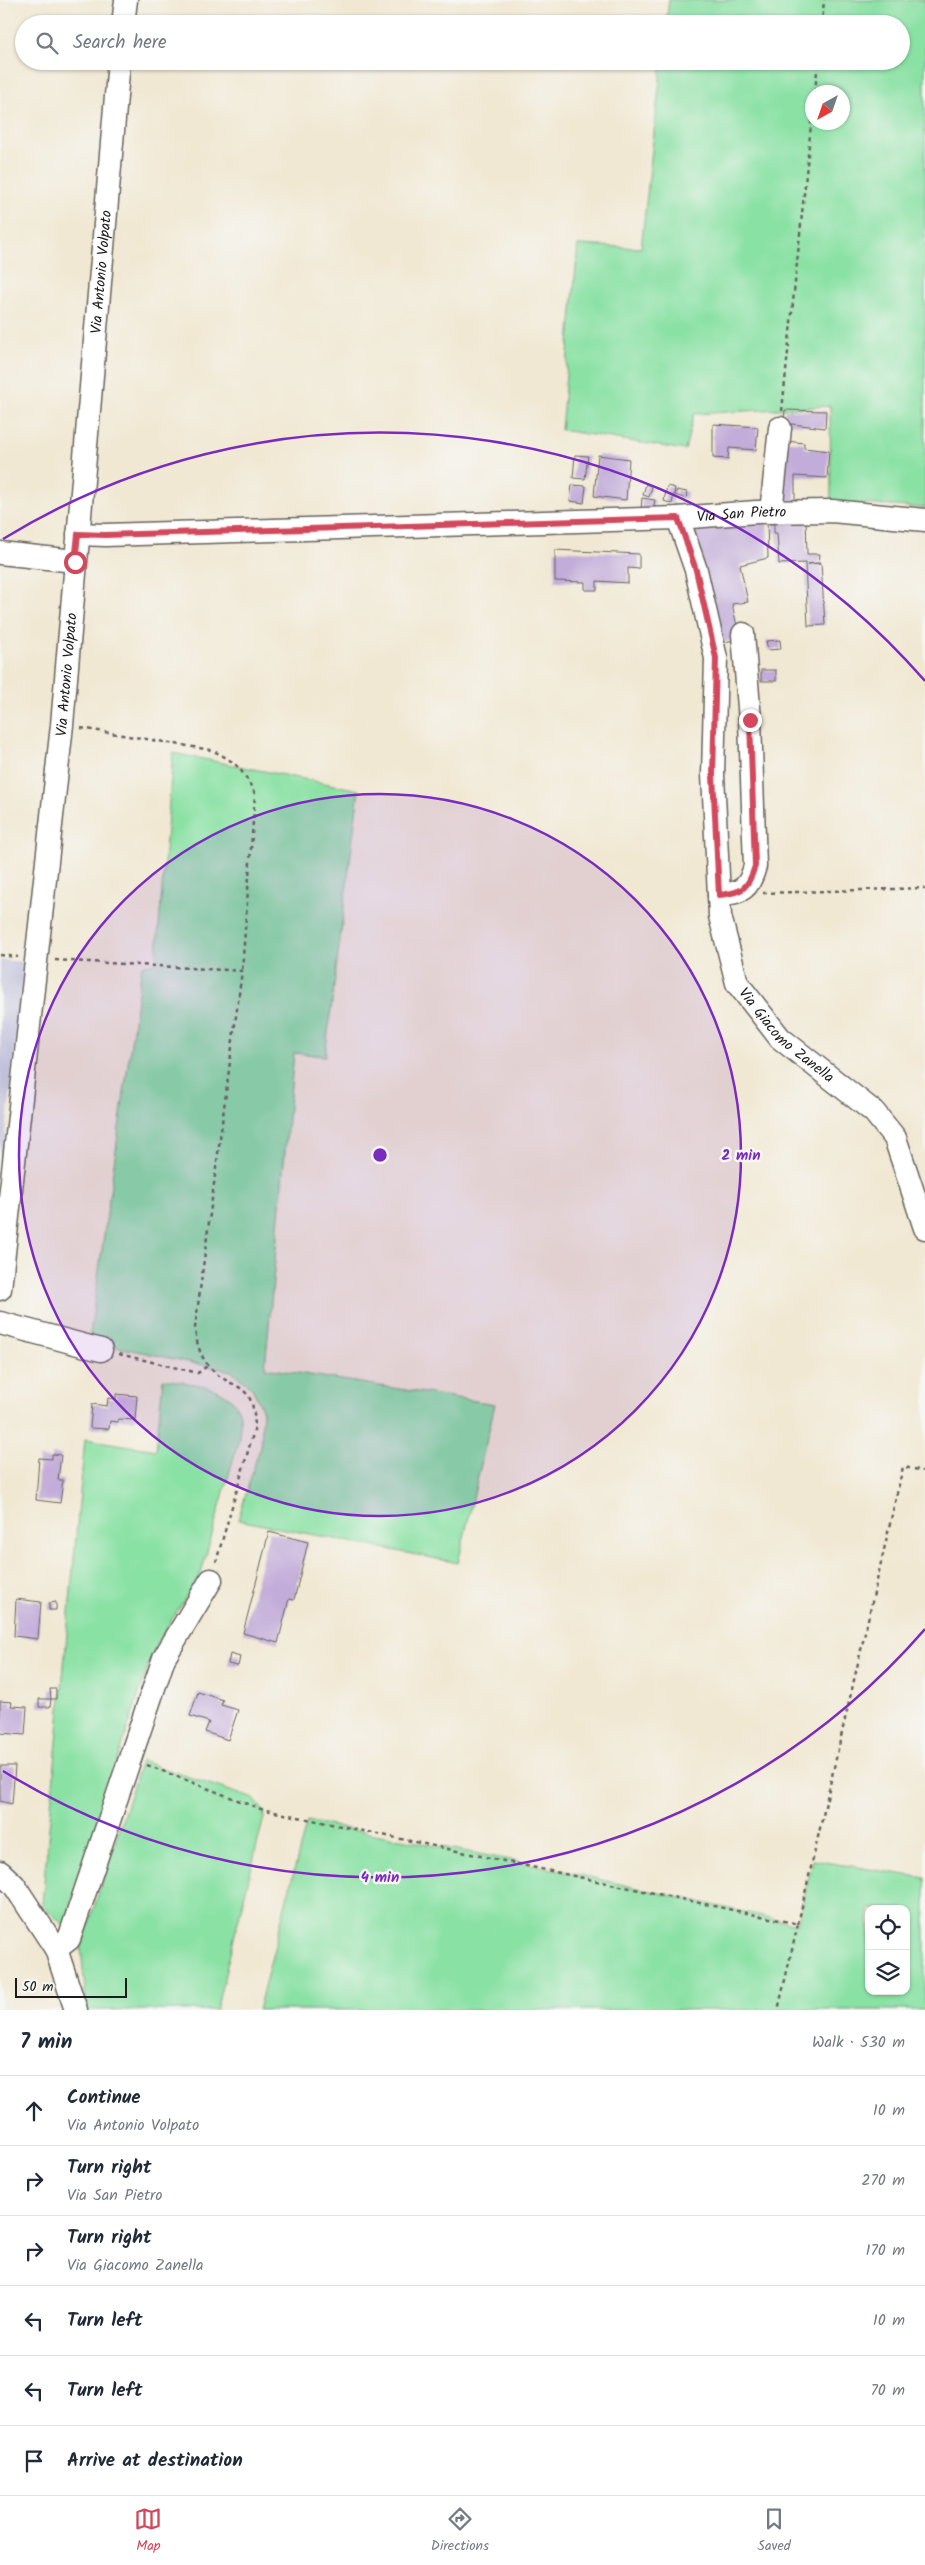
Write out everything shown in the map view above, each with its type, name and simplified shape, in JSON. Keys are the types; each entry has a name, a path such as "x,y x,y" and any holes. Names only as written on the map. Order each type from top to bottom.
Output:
{"street":[{"path":"124,15 126,0"},
{"name":"Via Antonio Volpato","path":"0,1289 62,725 75,562 95,362 118,70"},
{"path":"772,512 781,432"},
{"name":"Via San Pietro","path":"78,534 105,535 678,518 832,510 925,520"},
{"name":"Via Giacomo Zanella","path":"678,518 696,570 716,658 713,775 728,894 720,916 737,983 780,1038 880,1118 895,1138 925,1228"},
{"path":"0,553 45,560 75,562"},
{"path":"728,894 747,886 755,866 749,710 743,634"},
{"path":"0,1323 101,1350"},
{"path":"56,1949 69,1939 164,1658 211,1580"},
{"path":"0,1872 14,1885 56,1949 76,2010"}],"path":[{"path":"823,15 824,0"},
{"path":"816,85 817,70"},
{"path":"781,432 811,130"},
{"path":"62,725 211,750 231,759 246,775 255,794 242,971 195,1328 197,1349 208,1366 222,1378 244,1390 253,1405 255,1427 211,1580"},
{"path":"728,894 925,888"},
{"path":"35,959 242,971"},
{"path":"101,1350 198,1373 208,1366"},
{"path":"778,2010 904,1467 925,1471"},
{"path":"130,1758 262,1809 798,1924"}],"shaded area":[{"path":"0,960 24,962 0,1190"}],"green space":[{"path":"669,0 925,0 925,508 831,502 830,406 694,414 685,450 561,430 578,245 641,248 661,70 910,70 910,15 667,15"},
{"path":"173,753 359,790 325,1056 294,1053 265,1368 495,1404 458,1563 238,1520 261,1443 263,1411 252,1388 231,1371 89,1341 142,965 156,963"},
{"path":"163,1379 208,1387 229,1397 236,1405 240,1415 239,1439 201,1573 157,1643 64,1926 42,1904 85,1439 156,1450"},
{"path":"141,1761 254,1799 265,1813 216,2010 87,2010 81,1948"},
{"path":"307,1821 531,1864 797,1924 813,1860 925,1878 925,2010 258,2010"}],"building":[{"path":"785,410 826,411 825,428 784,423"},
{"path":"713,424 758,427 756,450 729,448 728,459 713,458"},
{"path":"786,441 804,443 804,448 829,451 827,478 795,476 795,501 779,501"},
{"path":"575,455 588,456 585,479 573,478"},
{"path":"598,455 629,459 626,500 594,496"},
{"path":"646,484 652,487 649,497 643,495"},
{"path":"572,485 586,486 584,503 570,501"},
{"path":"667,486 675,488 672,504 664,501"},
{"path":"677,490 687,492 686,499 675,495"},
{"path":"642,498 655,500 653,510 641,509"},
{"path":"806,516 807,554 820,554 819,563 807,564 821,563 825,625 808,626 805,563 779,564 777,533 774,533 774,518"},
{"path":"767,517 768,558 740,565 748,602 732,604 740,639 719,643 693,527"},
{"path":"555,550 639,554 639,569 628,568 628,583 597,581 597,590 585,590 585,582 555,581"},
{"path":"780,640 781,649 768,650 766,641"},
{"path":"761,670 776,670 776,681 761,681"},
{"path":"116,1394 137,1396 135,1420 118,1419 118,1422 110,1421 109,1429 90,1428 92,1404 107,1406 108,1398 116,1399"},
{"path":"52,1454 61,1455 58,1480 63,1480 60,1503 36,1500 39,1458 52,1459"},
{"path":"269,1532 308,1542 294,1600 289,1599 278,1643 243,1633"},
{"path":"16,1599 41,1602 38,1639 14,1636"},
{"path":"56,1602 56,1610 49,1610 49,1603"},
{"path":"230,1654 240,1657 238,1666 228,1664"},
{"path":"50,1689 56,1689 56,1699 51,1699"},
{"path":"198,1692 223,1700 221,1705 238,1710 228,1740 205,1732 209,1722 190,1716"},
{"path":"39,1699 51,1699 50,1707 39,1707"},
{"path":"0,1701 12,1702 11,1706 27,1707 25,1735 0,1733"},
{"path":"0,1766 15,1766 12,1804 0,1801"}],"route":[{"path":"75,562 78,534 105,535 678,518 696,570 716,658 713,775 719,895 737,894 747,886 755,866 750,720"}]}
